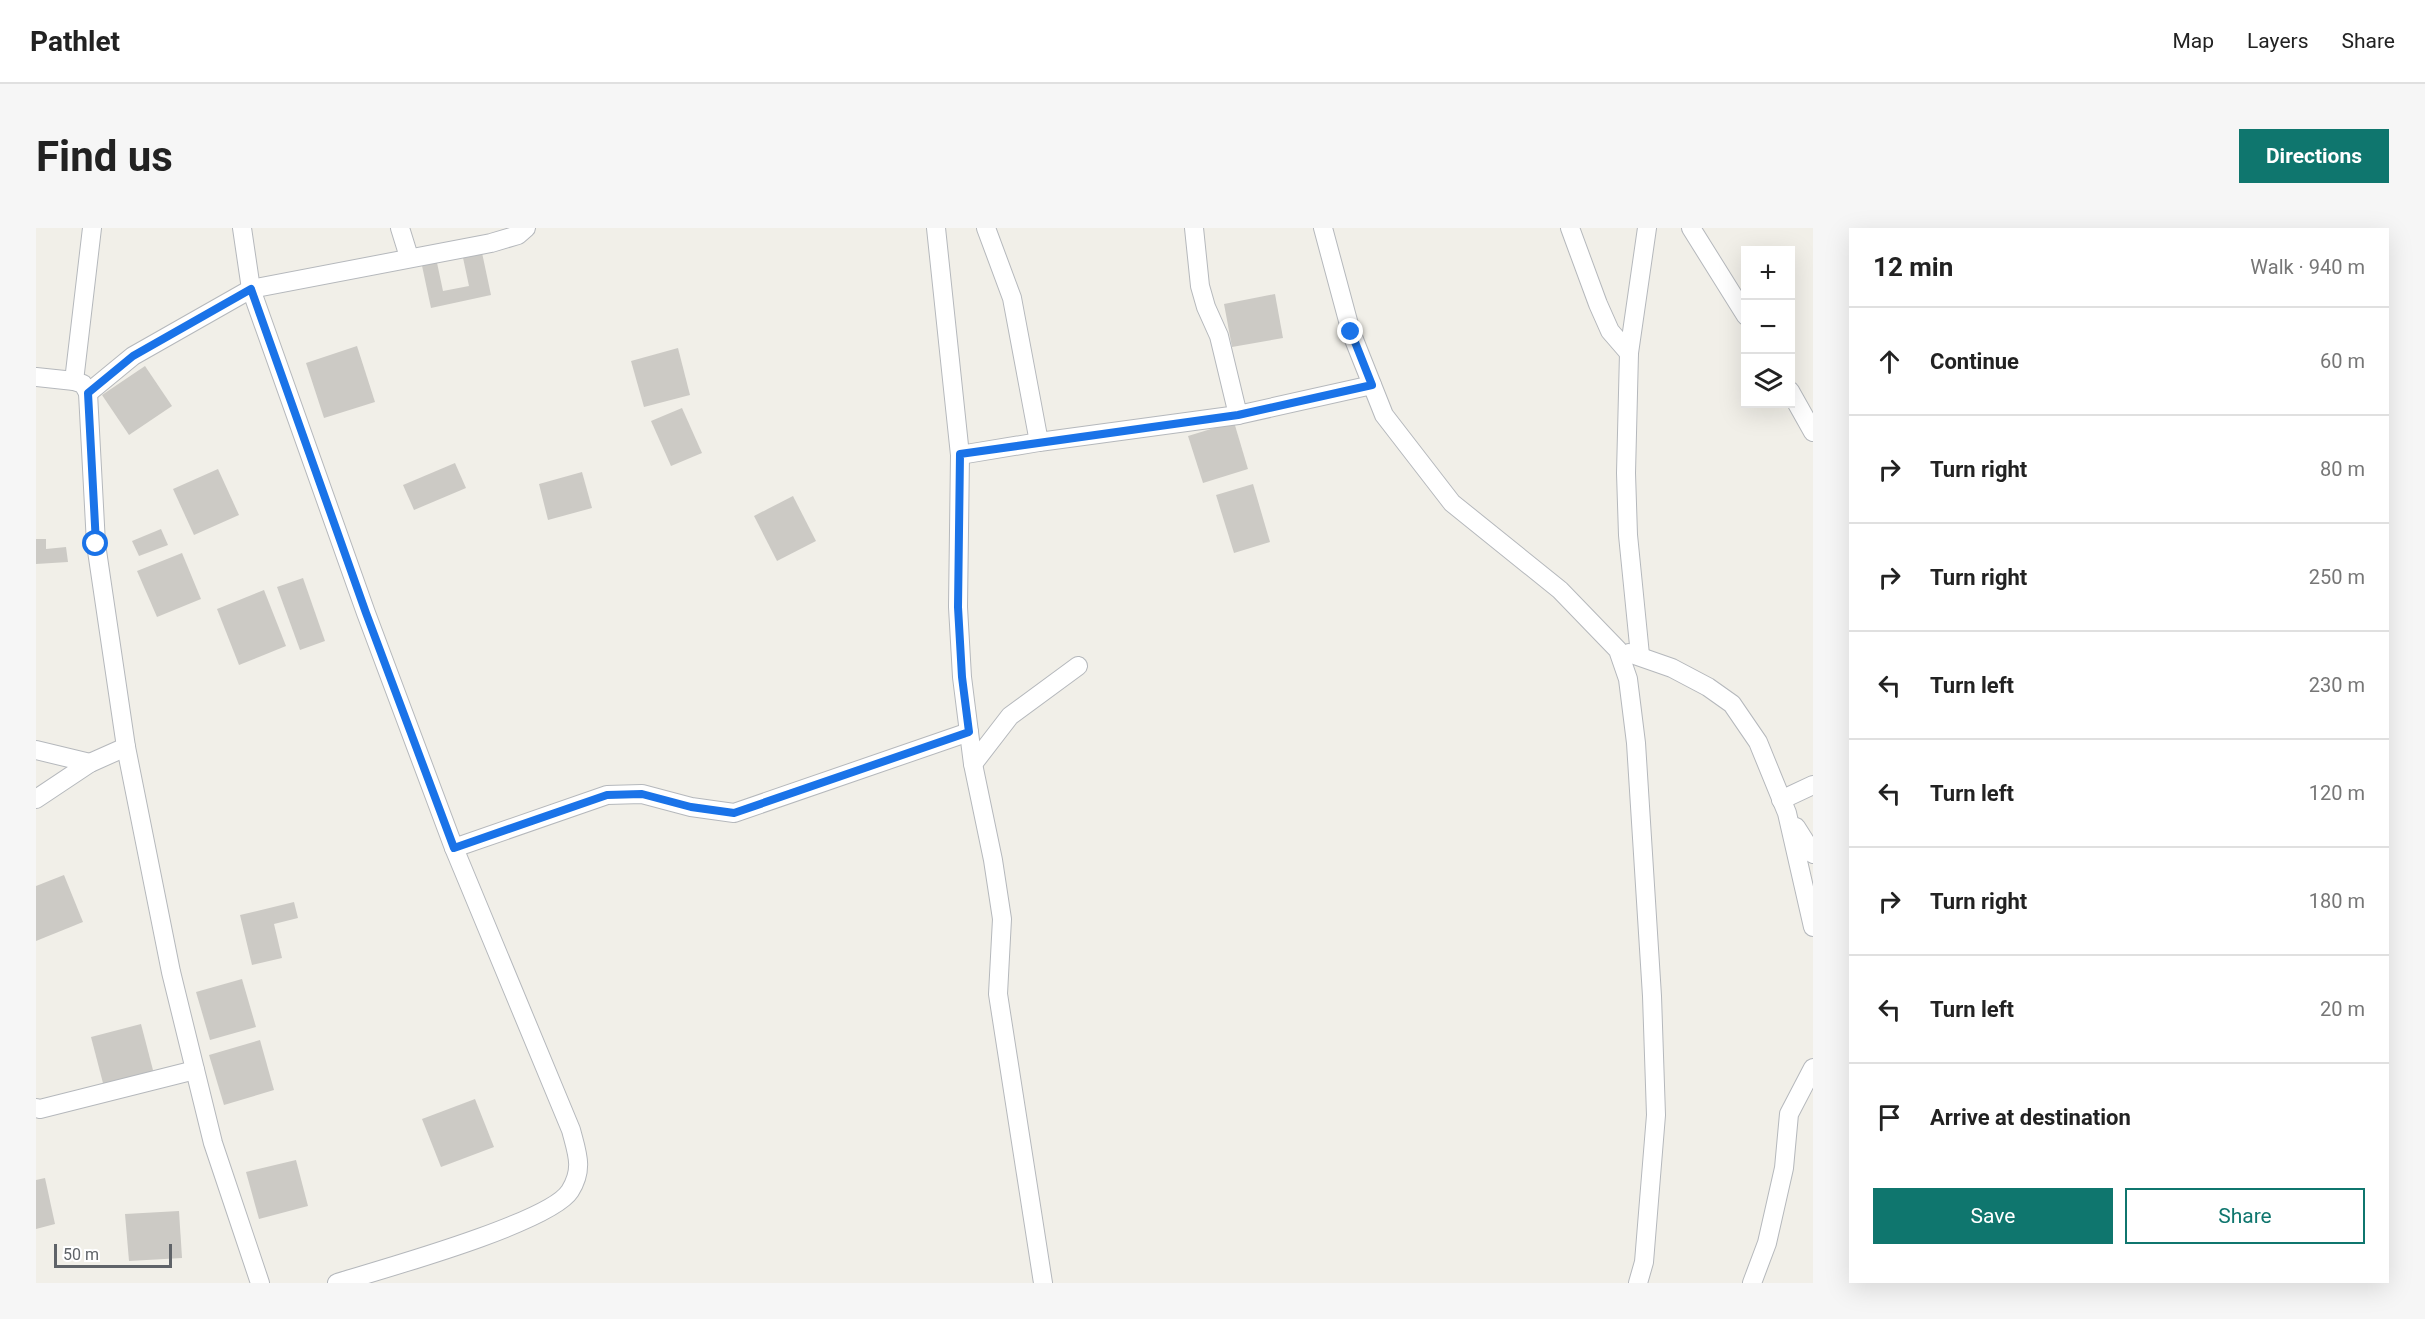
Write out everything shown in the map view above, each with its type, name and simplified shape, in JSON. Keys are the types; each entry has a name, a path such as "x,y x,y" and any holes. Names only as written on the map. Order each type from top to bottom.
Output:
{"street":[{"path":"74,381 92,228"},
{"path":"242,228 251,289 366,613 454,848 571,1130 580,1165 570,1193 544,1213 443,1251 337,1283"},
{"path":"400,228 410,257"},
{"path":"88,393 133,356 251,289 491,243 518,235 526,228"},
{"path":"936,228 960,454 958,607 962,677 973,764 993,860 1002,919 998,994 1043,1283"},
{"path":"986,228 1012,297 1039,442"},
{"path":"1194,228 1200,286 1206,307 1219,336 1238,415"},
{"path":"1323,228 1351,332 1384,415 1452,503 1560,590 1618,650 1628,679 1636,742 1653,1008 1656,1115 1644,1263 1638,1283"},
{"path":"1570,228 1610,332 1629,353"},
{"path":"1640,655 1628,535 1626,472 1629,353 1647,228"},
{"path":"1691,228 1741,308"},
{"path":"36,376 74,381 82,384 88,393 96,544 126,747 171,972 213,1143 260,1283"},
{"path":"960,454 1238,415 1372,385"},
{"path":"1795,398 1813,432"},
{"path":"1618,650 1640,655 1672,668 1708,687 1732,704 1758,742 1784,807 1813,927"},
{"path":"973,764 1010,716 1078,666"},
{"path":"454,848 607,795 642,794 691,807 734,813 969,732"},
{"path":"36,799 90,764 126,747"},
{"path":"36,750 90,764"},
{"path":"1784,807 1813,785"},
{"path":"1784,807 1813,854"},
{"path":"1752,1283 1767,1243 1784,1168 1789,1114 1813,1068"},
{"path":"36,1108 51,1107 195,1070"}],"building":[{"path":"481,248 491,295 431,308 421,261 436,258 443,291 469,286 462,253"},
{"path":"1275,294 1283,338 1232,347 1224,304"},
{"path":"357,346 375,402 324,418 306,363"},
{"path":"678,348 690,395 644,407 631,361"},
{"path":"145,366 172,406 129,435 102,395"},
{"path":"682,408 702,453 671,466 651,421"},
{"path":"1234,422 1248,469 1203,483 1188,436"},
{"path":"455,463 466,488 414,510 403,485"},
{"path":"218,469 239,515 194,535 173,489"},
{"path":"582,472 592,508 548,520 539,484"},
{"path":"1253,484 1270,542 1234,553 1216,495"},
{"path":"793,496 816,541 777,561 754,516"},
{"path":"161,529 168,545 139,556 132,541"},
{"path":"36,539 46,539 46,549 66,547 68,562 36,564"},
{"path":"182,553 201,599 157,617 137,571"},
{"path":"303,578 325,641 300,650 277,587"},
{"path":"264,590 286,646 239,665 217,609"},
{"path":"64,875 83,922 36,941 36,886"},
{"path":"294,902 298,918 274,924 282,958 252,965 240,915"},
{"path":"242,979 256,1027 210,1040 196,992"},
{"path":"141,1024 154,1074 104,1087 91,1037"},
{"path":"260,1040 274,1090 224,1105 209,1055"},
{"path":"475,1099 494,1147 441,1167 422,1119"},
{"path":"296,1160 308,1206 259,1219 246,1172"},
{"path":"45,1178 55,1224 36,1229 36,1180"},
{"path":"179,1211 182,1258 129,1261 125,1214"}],"route":[{"path":"96,544 88,393 133,356 251,289 366,613 454,848 607,795 642,794 691,807 734,813 969,732 962,677 958,607 960,454 1238,415 1372,385 1351,332"}]}
